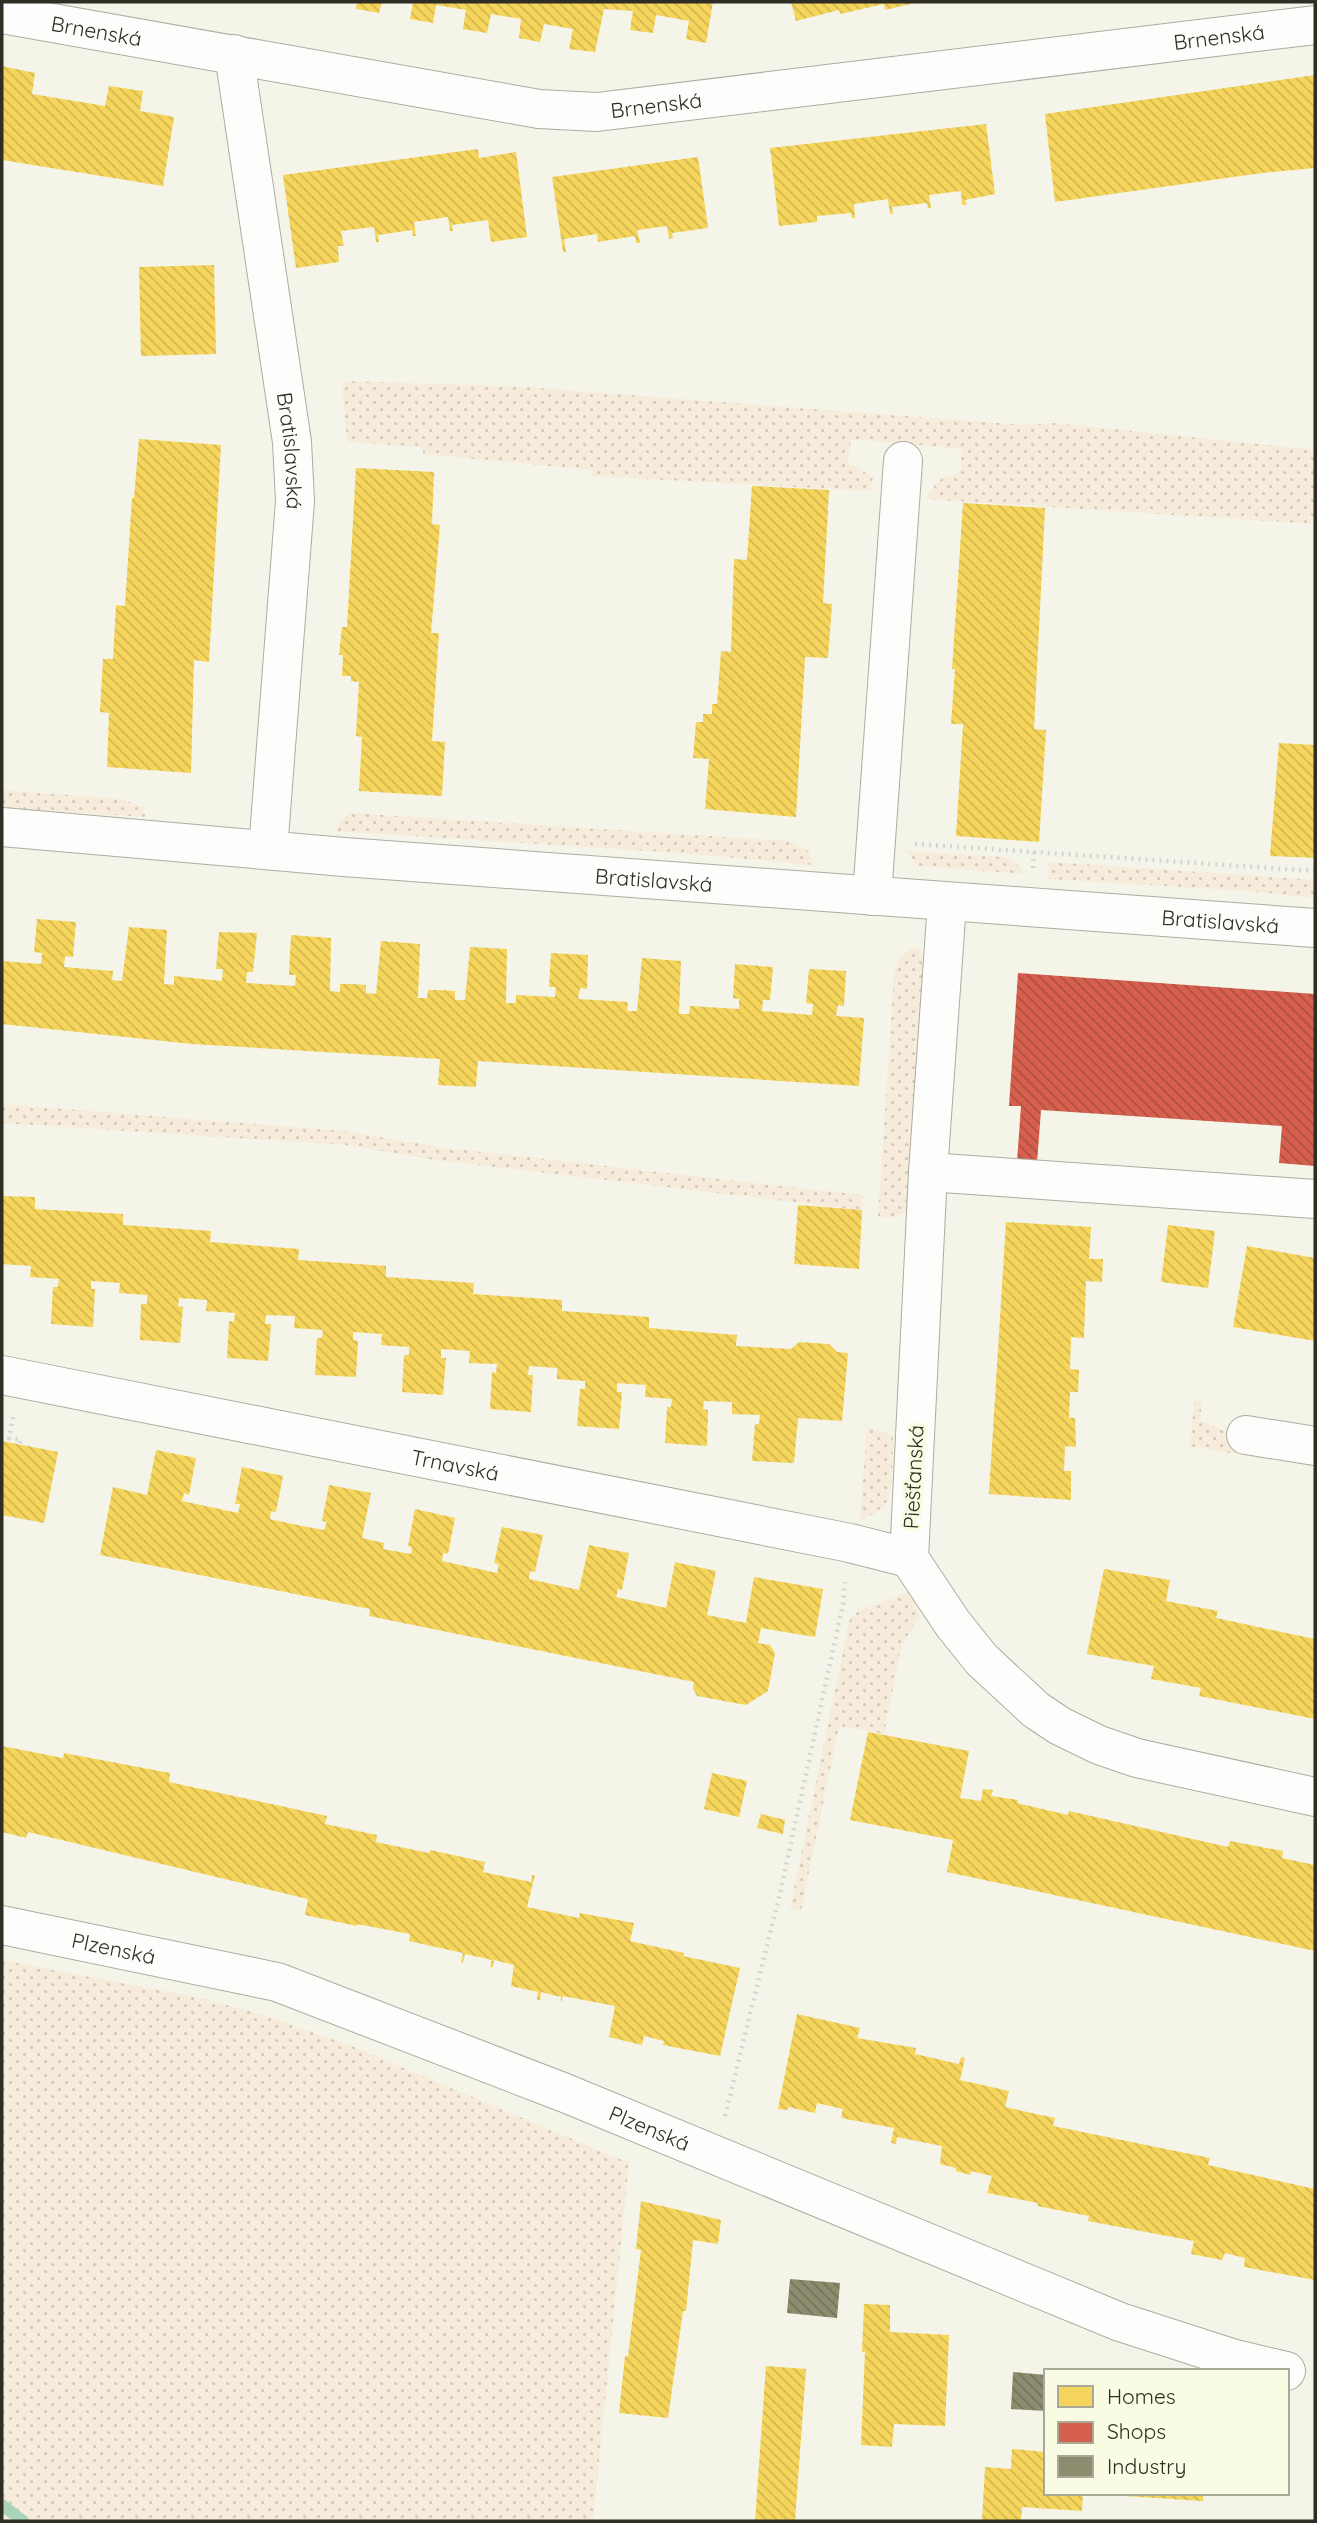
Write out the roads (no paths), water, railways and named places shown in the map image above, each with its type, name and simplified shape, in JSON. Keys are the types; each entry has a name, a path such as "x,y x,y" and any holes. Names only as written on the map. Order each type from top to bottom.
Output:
{"street":[{"name":"Brnenská","path":"2,14 539,109 597,112 1315,25"},
{"name":"Bratislavská","path":"234,54 292,442 295,501 268,850"},
{"path":"872,897 903,461"},
{"name":"Bratislavská","path":"2,827 872,897 1315,928"},
{"name":"Piešťanská","path":"947,902 928,1172 909,1558 982,1660 1036,1710 1060,1727 1137,1759 1315,1797"},
{"path":"928,1172 1315,1199"},
{"name":"Trnavská","path":"2,1375 850,1543 909,1558"},
{"path":"1246,1435 1315,1446"},
{"name":"Plzenská","path":"2,1925 277,1982 565,2093 1120,2322 1279,2369"},
{"name":"Plzenská","path":"1289,2372 1315,2378"}],"waterway":[{"path":"2,2505 23,2521"}]}
